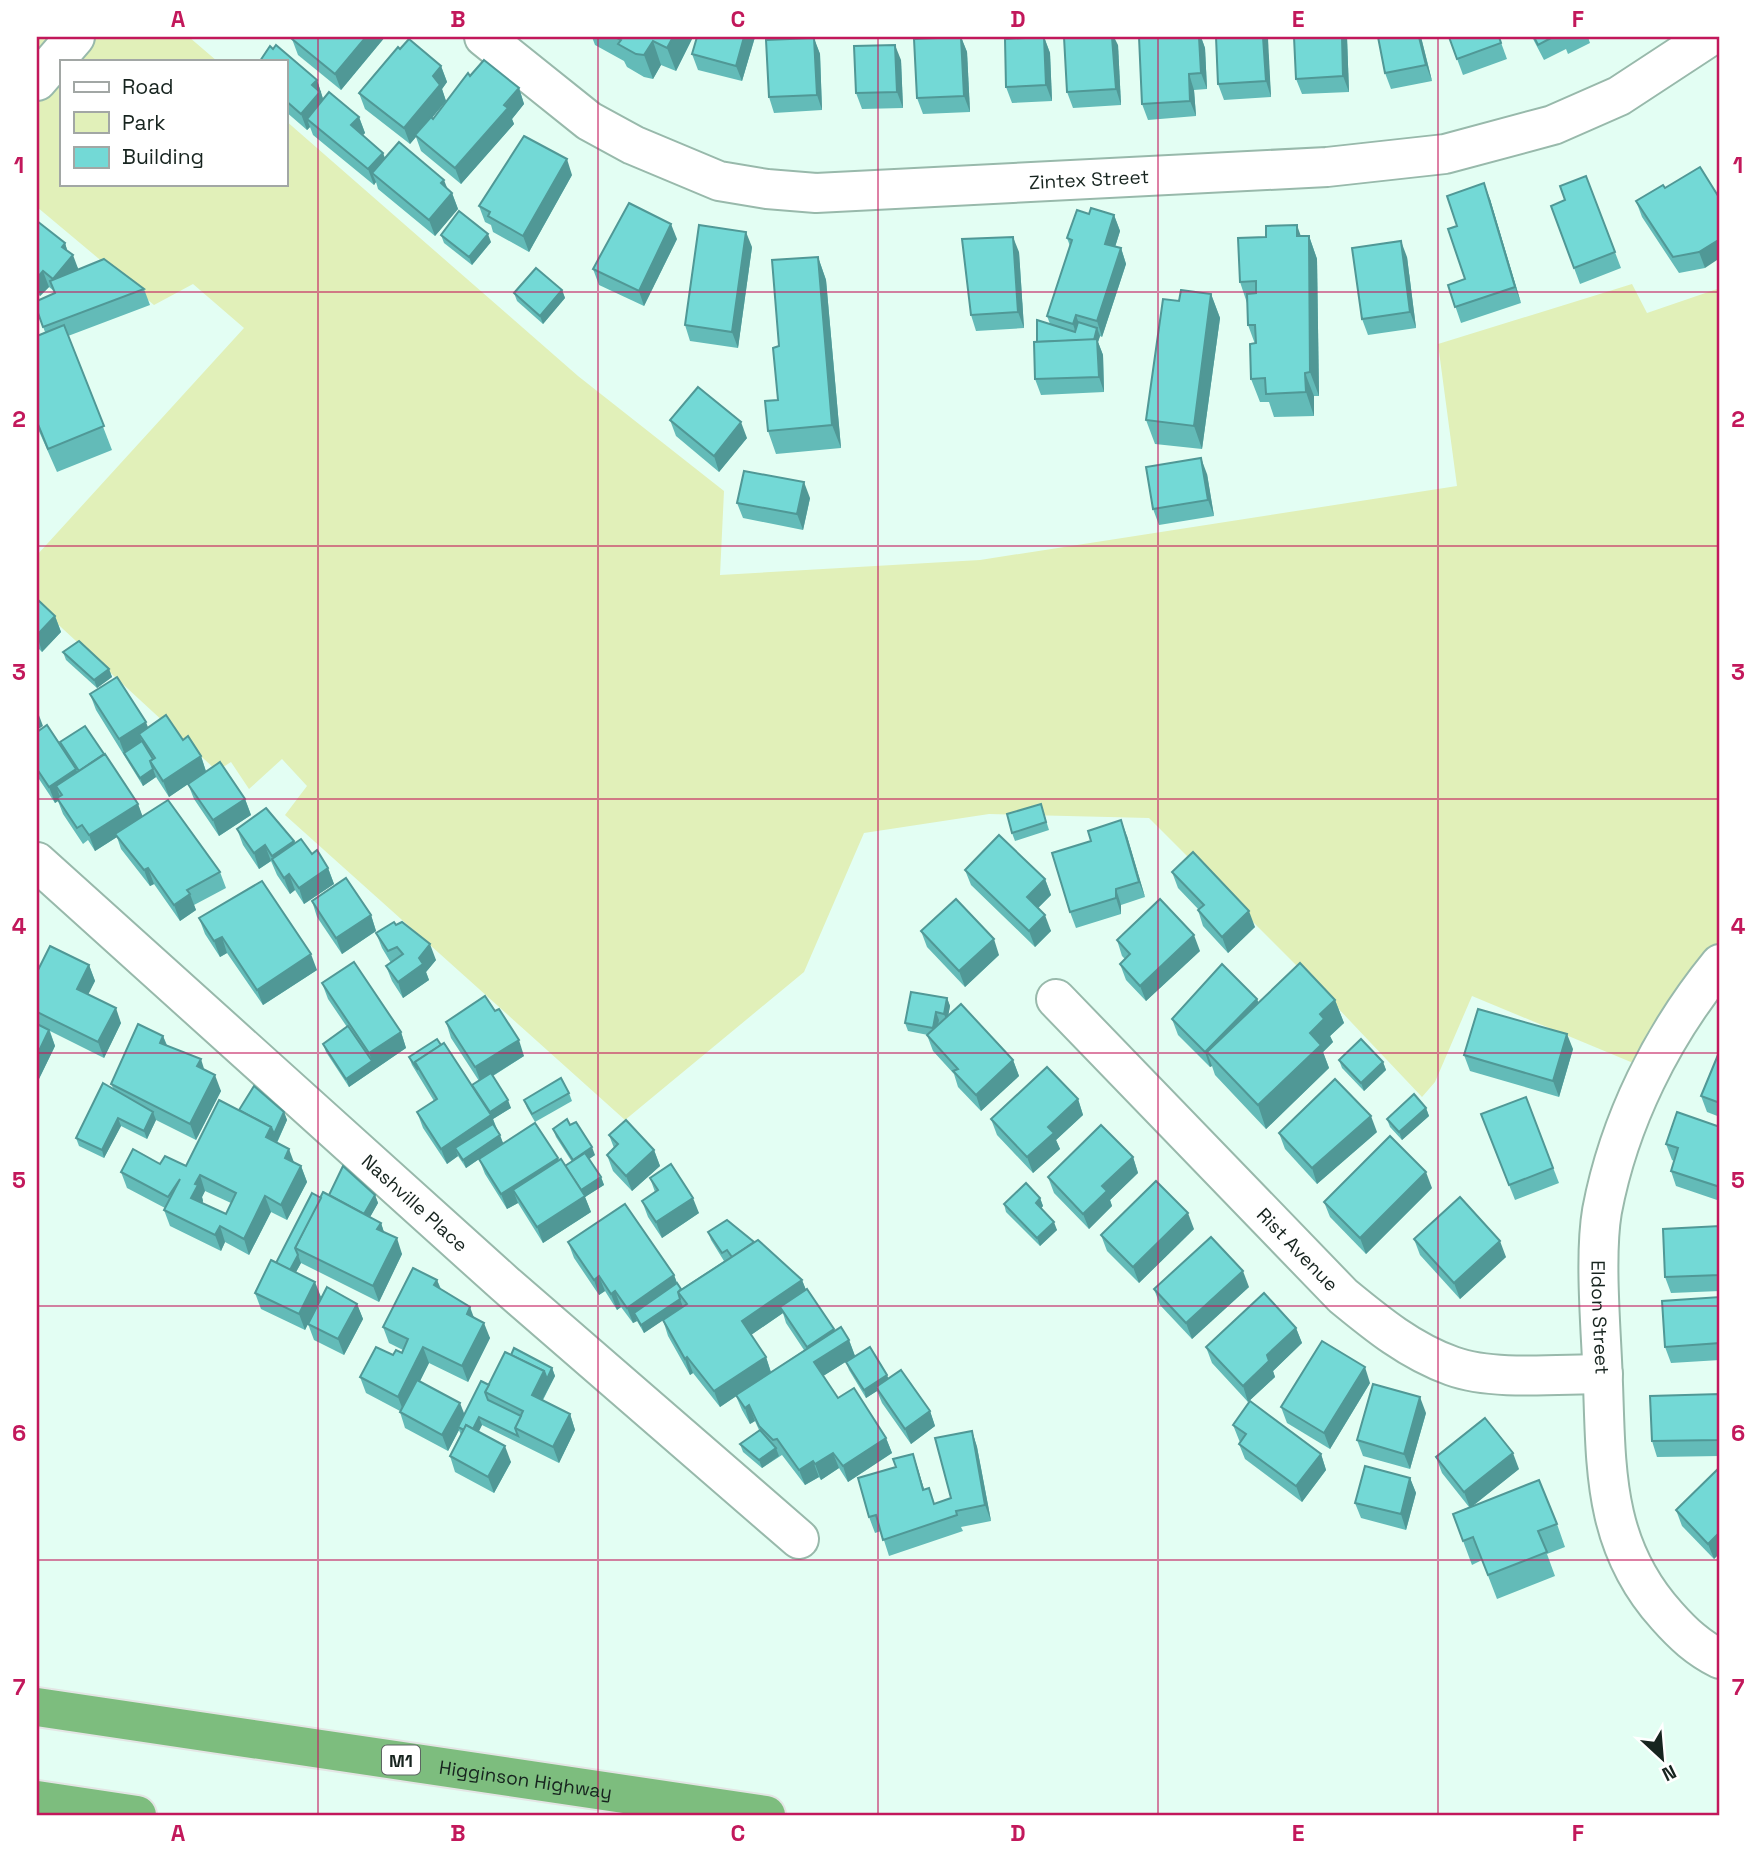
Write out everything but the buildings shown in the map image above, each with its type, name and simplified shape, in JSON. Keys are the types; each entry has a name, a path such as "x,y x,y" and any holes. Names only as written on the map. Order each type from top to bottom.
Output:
{"highway":[{"name":"Higginson Highway","path":"37,1707 766,1815"},
{"path":"37,1800 137,1815"}],"street":[{"path":"37,81 75,37"},
{"name":"Zintex Street","path":"484,37 589,121 634,145 719,181 767,190 816,193 1159,173 1327,167 1445,154 1553,125 1619,96 1709,37"},
{"name":"Nashville Place","path":"37,862 505,1284 799,1539"},
{"name":"Eldon Street","path":"1720,964 1689,1003 1651,1066 1613,1174 1602,1213 1600,1310 1608,1475 1616,1526 1626,1556 1647,1592 1683,1633 1703,1650 1720,1658"},
{"name":"Rist Avenue","path":"1056,999 1343,1296 1387,1333 1454,1367 1491,1373 1603,1374"}],"green space":[{"path":"37,37 189,37 216,60 60,60 60,186 287,186 287,122 578,376 724,491 720,575 980,560 1457,486 1438,344 1632,284 1647,313 1720,288 1720,966 1650,1070 1472,996 1435,1082 1422,1097 1316,985 1149,818 989,814 864,833 804,972 625,1120 285,815 307,786 282,759 249,789 231,762 217,771 37,605 37,555 244,328 193,284 154,305 37,207"}]}
